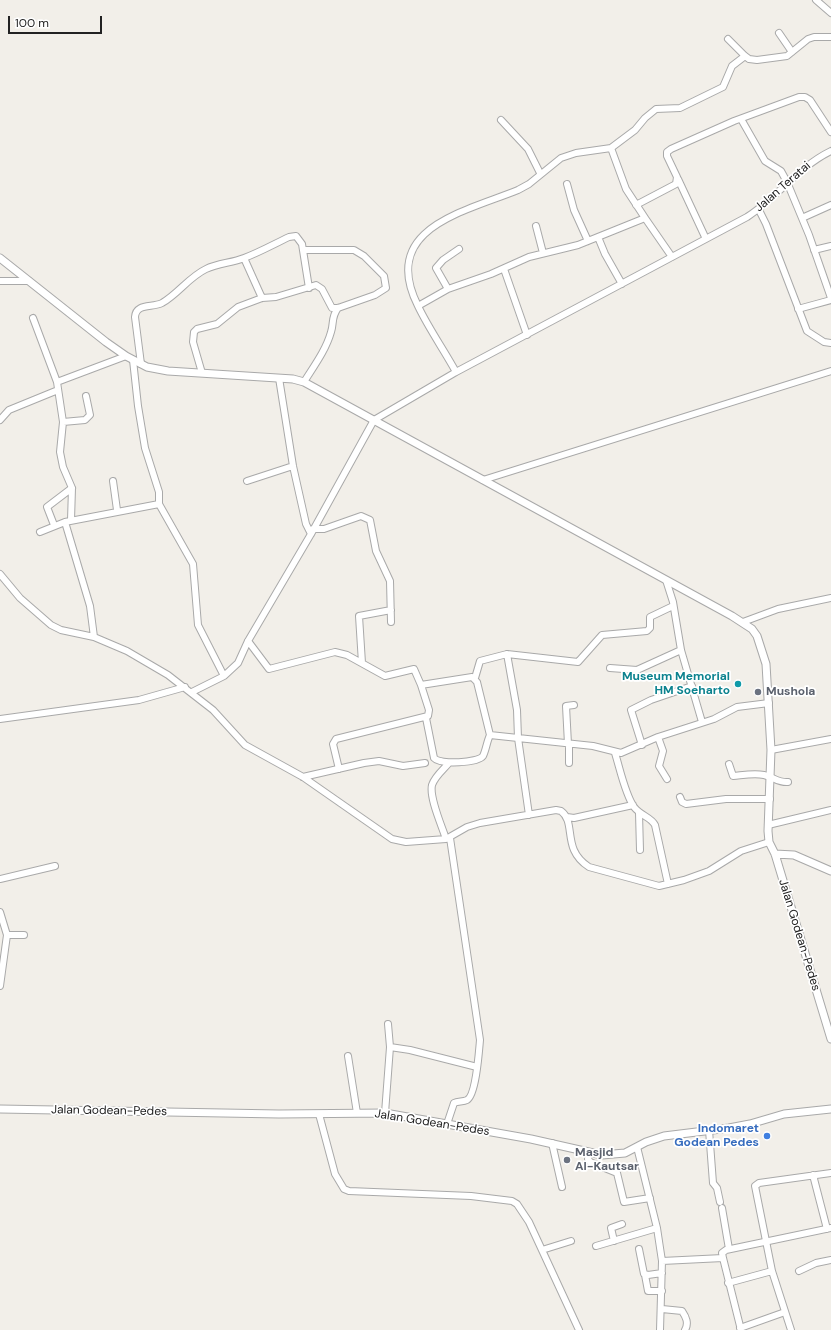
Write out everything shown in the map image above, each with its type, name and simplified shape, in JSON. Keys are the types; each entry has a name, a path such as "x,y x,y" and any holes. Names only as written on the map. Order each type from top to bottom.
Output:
{"street":[{"path":"816,0 831,13"},
{"path":"779,33 792,52"},
{"path":"728,39 744,56 749,59 757,60 780,58 792,52 808,39 831,37"},
{"path":"456,372 443,346 418,306 411,287 408,260 415,245 423,234 443,220 518,190 529,184 540,173 561,158 576,153 611,148 635,130 645,118 656,109 680,108 724,87 732,66 744,56"},
{"path":"706,239 667,156 667,152 700,135 799,97 805,97 810,100 831,132"},
{"path":"741,119 764,161 781,171 788,182 831,299 798,309"},
{"path":"501,120 528,149 540,173"},
{"path":"611,148 626,189 644,218 672,256"},
{"name":"Jalan Teratai","path":"374,420 456,372 759,210 788,182 817,158 831,151"},
{"path":"636,205 672,187 676,184 677,177"},
{"path":"567,184 574,210 588,241"},
{"path":"802,218 831,205"},
{"path":"759,210 766,224 807,331 824,342 831,342"},
{"path":"418,306 448,289 504,269 529,257 558,251 598,238 644,218"},
{"path":"536,226 543,253"},
{"path":"141,364 135,317 138,309 161,303 195,275 206,269 244,258 293,236 299,239 304,250 309,288"},
{"path":"598,238 622,284"},
{"path":"814,250 831,246"},
{"path":"448,289 436,268 443,260 458,249"},
{"path":"202,373 194,349 194,332 197,329 217,324 238,307 262,298 276,297 316,286 320,287 332,308 338,308 384,290 387,285 384,276 364,256 354,250 304,250"},
{"path":"0,258 126,356 141,364 168,371 279,378 304,382 666,580 752,629 762,646 766,664 771,750 768,825 769,842 741,851 709,871 659,886 589,867 580,861 574,852 567,817 561,811 556,810 467,826 448,839 406,842 392,839 303,778 244,745 213,710 192,692 168,675 127,651 94,637 61,630 51,626 20,598 0,574"},
{"path":"244,258 262,298"},
{"path":"504,269 527,334"},
{"path":"0,281 29,281"},
{"path":"304,382 323,352 332,330 333,315 338,308"},
{"path":"33,318 57,382 63,422 60,452 63,467 72,488 68,521 90,606 94,637"},
{"path":"57,382 126,356"},
{"path":"133,360 138,406 145,448 159,492 159,504 193,564 198,625 224,676"},
{"path":"483,480 831,371"},
{"path":"279,378 293,466 306,524 312,531"},
{"path":"0,420 9,410 58,390"},
{"path":"63,422 85,420 90,415 86,396"},
{"path":"192,692 224,676 238,663 248,641 374,420"},
{"path":"247,481 293,466"},
{"path":"113,481 118,510"},
{"path":"54,525 47,507 72,488"},
{"path":"40,532 54,525 68,521 118,510 159,504"},
{"path":"312,531 324,529 361,516 368,518 376,551 390,581 391,622"},
{"path":"666,580 674,606 681,650 702,722"},
{"path":"742,622 778,609 831,598"},
{"path":"248,641 269,670 335,652 347,654 385,676 414,669 429,710 426,718 434,758 439,762 449,763 480,759 483,755 490,735 475,678 480,662 507,654 578,662 602,635 647,631 650,628 650,617 674,606"},
{"path":"362,663 359,616 391,610"},
{"path":"610,668 637,670 681,650"},
{"path":"507,654 517,710 518,738 529,815"},
{"path":"421,686 454,679 475,678"},
{"path":"642,745 631,710 651,700 692,686"},
{"path":"0,718 139,700 185,687"},
{"path":"490,735 594,746 615,753 628,751 658,737 714,719 737,708 769,703"},
{"path":"569,763 566,706 574,705"},
{"path":"339,769 333,744 336,739 426,718"},
{"path":"658,737 663,751 659,766 667,779"},
{"path":"771,750 831,739"},
{"path":"615,753 633,806 639,813 651,819 655,825 668,884"},
{"path":"303,778 379,761 403,766 425,763"},
{"path":"447,1124 454,1103 466,1100 471,1095 477,1067 480,1040 448,839 435,807 432,788 436,777 449,763"},
{"path":"729,764 733,776 751,774 771,778 781,782 788,782"},
{"path":"680,797 682,802 686,804 726,799 770,799"},
{"path":"567,817 574,818 633,806"},
{"path":"768,825 831,810"},
{"path":"639,813 640,850"},
{"name":"Jalan Godean-Pedes","path":"769,842 775,854 831,1039"},
{"path":"775,854 794,855 831,871"},
{"path":"0,879 55,866"},
{"path":"0,915 7,935 0,986"},
{"path":"7,935 24,935"},
{"path":"385,1113 390,1047 388,1024"},
{"path":"390,1047 410,1050 477,1067"},
{"path":"348,1056 357,1113"},
{"name":"Jalan Godean-Pedes","path":"0,1109 319,1114 385,1113 552,1143 589,1152 614,1155 625,1153 658,1138 750,1124 784,1114 831,1108"},
{"path":"319,1114 335,1174 344,1189 349,1191 471,1196 512,1201 517,1204 529,1222 579,1330"},
{"path":"709,1130 713,1183 717,1188 729,1249"},
{"path":"552,1143 562,1187"},
{"path":"637,1147 657,1228 662,1260 662,1310 660,1330"},
{"path":"589,1152 588,1159 590,1162 617,1173 624,1202 650,1198"},
{"path":"791,1330 772,1271 755,1189 757,1184 831,1173"},
{"path":"785,1312 740,1329 728,1283 722,1252 729,1249 829,1229 813,1176"},
{"path":"614,1242 611,1228 622,1224"},
{"path":"596,1246 614,1242 657,1228"},
{"path":"542,1250 571,1241"},
{"path":"639,1249 642,1270 645,1275 648,1291 662,1292"},
{"path":"662,1260 723,1258"},
{"path":"799,1271 816,1263 831,1260"},
{"path":"728,1283 772,1271"},
{"path":"645,1275 662,1273"},
{"path":"662,1310 677,1309 682,1311 686,1319 687,1326 685,1330"}],"place":[{"name":"Museum Memorial HM Soeharto","path":"738,684"},
{"name":"Mushola","path":"758,692"},
{"name":"Indomaret Godean Pedes","path":"767,1136"},
{"name":"Masjid Al-Kautsar","path":"567,1160"}]}
